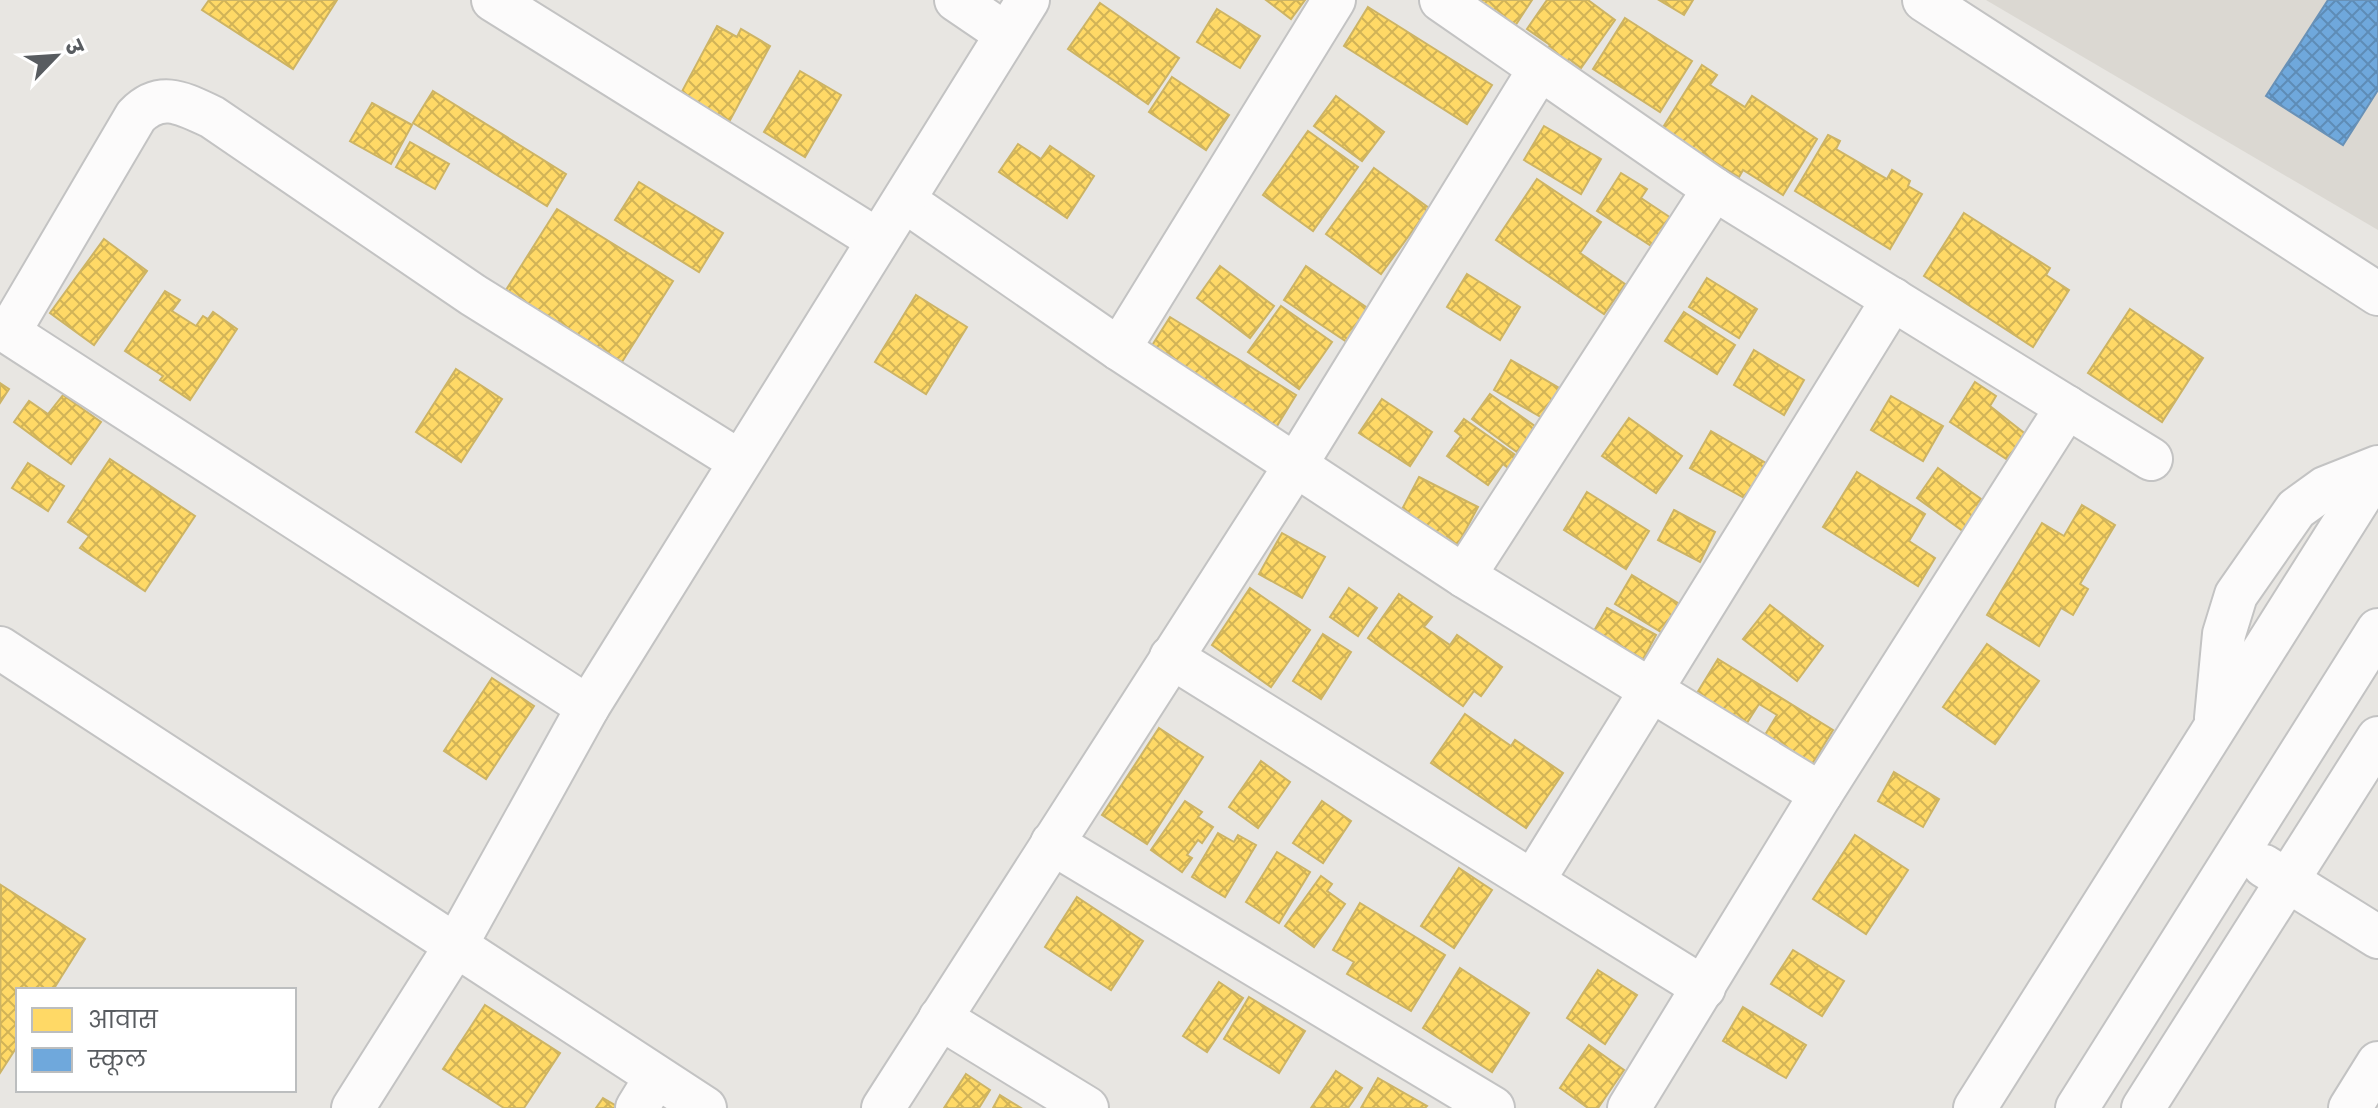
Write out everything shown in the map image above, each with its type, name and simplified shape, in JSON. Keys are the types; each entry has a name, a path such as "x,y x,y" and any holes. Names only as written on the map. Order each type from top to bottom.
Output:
{"street":[{"path":"493,0 876,239"},
{"path":"353,1108 456,945 588,707 876,239 905,201 1017,17 956,0"},
{"path":"1119,349 1334,0"},
{"path":"1441,0 1714,189 2151,459"},
{"path":"1924,0 2378,294"},
{"path":"883,1108 1295,466 1539,70"},
{"path":"588,707 4,329 136,116 148,104 160,99 182,103 212,117 473,295 739,461"},
{"path":"1464,576 1714,189"},
{"path":"905,201 1119,349 1464,576 1821,794"},
{"path":"1533,881 1893,299"},
{"path":"1629,1108 1821,794 2067,407"},
{"path":"1975,1108 2378,468"},
{"path":"2077,1108 2378,630"},
{"path":"0,648 456,945 646,1092 705,1108"},
{"path":"1171,657 1704,988"},
{"path":"2143,1108 2378,738"},
{"path":"1052,843 1493,1108"},
{"path":"2240,850 2378,937"},
{"path":"940,1018 1087,1108"},
{"path":"2350,1108 2378,1063"}],"shaded area":[{"path":"1986,0 2378,0 2378,230"}],"building: आवास":[{"path":"209,0 337,0 293,69 202,10"},
{"path":"1266,0 1305,0 1291,19"},
{"path":"1469,0 1532,0 1513,29"},
{"path":"1547,0 1588,0 1615,20 1581,68 1569,59 1562,69 1543,55 1550,45 1527,29"},
{"path":"1659,0 1693,0 1684,15"},
{"path":"1100,3 1179,58 1148,104 1068,49"},
{"path":"1368,7 1492,85 1467,124 1344,46"},
{"path":"1217,9 1260,36 1240,68 1197,42"},
{"path":"1625,18 1692,61 1660,112 1593,69"},
{"path":"717,26 737,37 741,29 770,46 728,124 679,97"},
{"path":"1702,65 1717,75 1710,85 1745,107 1752,96 1817,139 1783,195 1743,170 1739,177 1662,129"},
{"path":"800,71 841,95 805,157 764,132"},
{"path":"1172,77 1229,115 1206,150 1149,112"},
{"path":"433,91 566,174 547,206 413,123"},
{"path":"1336,96 1384,132 1362,161 1314,126"},
{"path":"372,103 412,125 391,164 350,141"},
{"path":"1544,126 1601,159 1581,194 1524,160"},
{"path":"1308,131 1358,167 1313,231 1263,195"},
{"path":"1828,135 1840,141 1836,149 1887,179 1892,170 1910,181 1908,186 1922,194 1890,249 1795,191"},
{"path":"410,142 449,164 435,189 396,167"},
{"path":"1018,144 1041,159 1050,146 1094,176 1067,218 999,172"},
{"path":"1374,168 1429,208 1381,274 1326,234"},
{"path":"1621,173 1647,189 1641,198 1674,220 1656,249 1597,211"},
{"path":"1537,179 1601,222 1580,253 1625,284 1604,314 1496,240"},
{"path":"639,182 723,233 699,272 615,220"},
{"path":"557,209 673,281 622,362 506,290"},
{"path":"1964,213 2050,268 2046,275 2069,290 2033,347 1924,276"},
{"path":"104,239 147,271 94,345 50,313"},
{"path":"1220,266 1274,306 1250,338 1197,298"},
{"path":"1306,266 1369,309 1347,342 1284,300"},
{"path":"1467,274 1520,307 1500,340 1447,307"},
{"path":"1707,278 1757,309 1739,338 1689,307"},
{"path":"165,291 180,300 172,311 196,326 203,316 208,319 213,312 237,329 190,400 160,380 163,376 125,351"},
{"path":"916,295 967,327 926,394 875,362"},
{"path":"1281,306 1332,342 1299,389 1248,352"},
{"path":"2130,309 2203,358 2162,422 2088,373"},
{"path":"1684,312 1735,345 1717,374 1665,341"},
{"path":"1170,317 1296,395 1272,434 1146,355"},
{"path":"1754,350 1804,380 1784,415 1734,385"},
{"path":"1511,360 1568,393 1551,423 1494,390"},
{"path":"456,369 502,399 461,462 416,432"},
{"path":"1975,382 1996,396 1990,406 2028,436 2011,462 1950,422"},
{"path":"0,383 9,389 0,403"},
{"path":"1490,394 1539,429 1521,455 1472,419"},
{"path":"63,395 101,422 71,464 14,422 29,401 48,414"},
{"path":"1891,396 1943,426 1923,461 1871,430"},
{"path":"1382,399 1432,432 1410,466 1359,433"},
{"path":"1629,418 1682,456 1656,493 1602,456"},
{"path":"1464,419 1521,459 1512,471 1503,464 1488,485 1447,456 1461,436 1455,431"},
{"path":"1711,431 1766,463 1746,499 1690,468"},
{"path":"110,459 195,516 145,591 80,548 89,536 68,522"},
{"path":"28,463 64,486 48,511 12,488"},
{"path":"1938,468 1988,504 1967,534 1917,498"},
{"path":"1857,472 1925,514 1909,541 1935,558 1918,586 1823,527"},
{"path":"1419,477 1478,507 1457,546 1399,515"},
{"path":"1587,492 1649,531 1626,569 1564,530"},
{"path":"2082,505 2115,525 2080,584 2088,589 2073,615 2061,608 2039,646 1987,615 2042,523 2064,536"},
{"path":"1674,510 1715,532 1700,562 1658,540"},
{"path":"1282,533 1325,557 1302,598 1259,574"},
{"path":"1632,575 1683,606 1666,635 1615,604"},
{"path":"1250,588 1310,630 1271,687 1212,645"},
{"path":"1349,588 1377,608 1358,636 1330,617"},
{"path":"1399,594 1432,617 1424,627 1450,645 1457,635 1502,667 1481,696 1474,691 1463,706 1368,638"},
{"path":"1770,605 1823,646 1797,681 1743,639"},
{"path":"1607,608 1656,635 1643,659 1594,631"},
{"path":"1323,634 1351,652 1321,699 1293,681"},
{"path":"1987,644 2039,681 1995,744 1943,707"},
{"path":"1718,659 1833,730 1809,769 1762,740 1777,715 1759,704 1743,729 1694,698"},
{"path":"492,678 534,706 486,779 444,751"},
{"path":"1465,714 1511,746 1515,740 1563,773 1526,828 1431,763"},
{"path":"1159,728 1203,757 1147,844 1102,815"},
{"path":"1261,761 1290,782 1258,828 1229,807"},
{"path":"1894,772 1939,799 1923,827 1878,801"},
{"path":"1185,801 1202,812 1198,817 1213,827 1202,843 1198,840 1187,855 1192,858 1182,872 1151,850"},
{"path":"1322,801 1351,821 1323,863 1293,843"},
{"path":"1218,833 1234,842 1238,835 1256,845 1225,897 1192,877"},
{"path":"1855,835 1908,870 1866,934 1813,899"},
{"path":"1277,852 1310,872 1279,923 1246,902"},
{"path":"1459,868 1492,890 1454,948 1421,926"},
{"path":"1321,876 1332,884 1327,891 1345,904 1314,947 1285,926"},
{"path":"1,885 85,939 54,988 16,988 16,1048 0,1073"},
{"path":"1077,897 1143,941 1111,990 1045,947"},
{"path":"1360,903 1445,955 1411,1011 1347,974 1354,962 1333,950"},
{"path":"1793,950 1844,981 1822,1016 1771,984"},
{"path":"1460,968 1529,1013 1492,1072 1423,1028"},
{"path":"1598,970 1637,995 1605,1044 1567,1018"},
{"path":"1219,982 1243,998 1207,1052 1183,1036"},
{"path":"1249,997 1305,1031 1279,1073 1224,1039"},
{"path":"485,1005 560,1053 524,1108 504,1108 443,1069"},
{"path":"1743,1007 1806,1045 1786,1078 1723,1041"},
{"path":"1589,1045 1624,1070 1598,1108 1588,1108 1560,1088"},
{"path":"1336,1071 1362,1088 1348,1108 1311,1108"},
{"path":"966,1074 990,1090 979,1108 944,1108"},
{"path":"1378,1078 1427,1106 1361,1108"},
{"path":"1000,1095 1021,1108 993,1108"},
{"path":"603,1098 620,1108 596,1108"}],"building: स्कूल":[{"path":"2328,0 2378,0 2378,90 2343,145 2266,96"}]}
